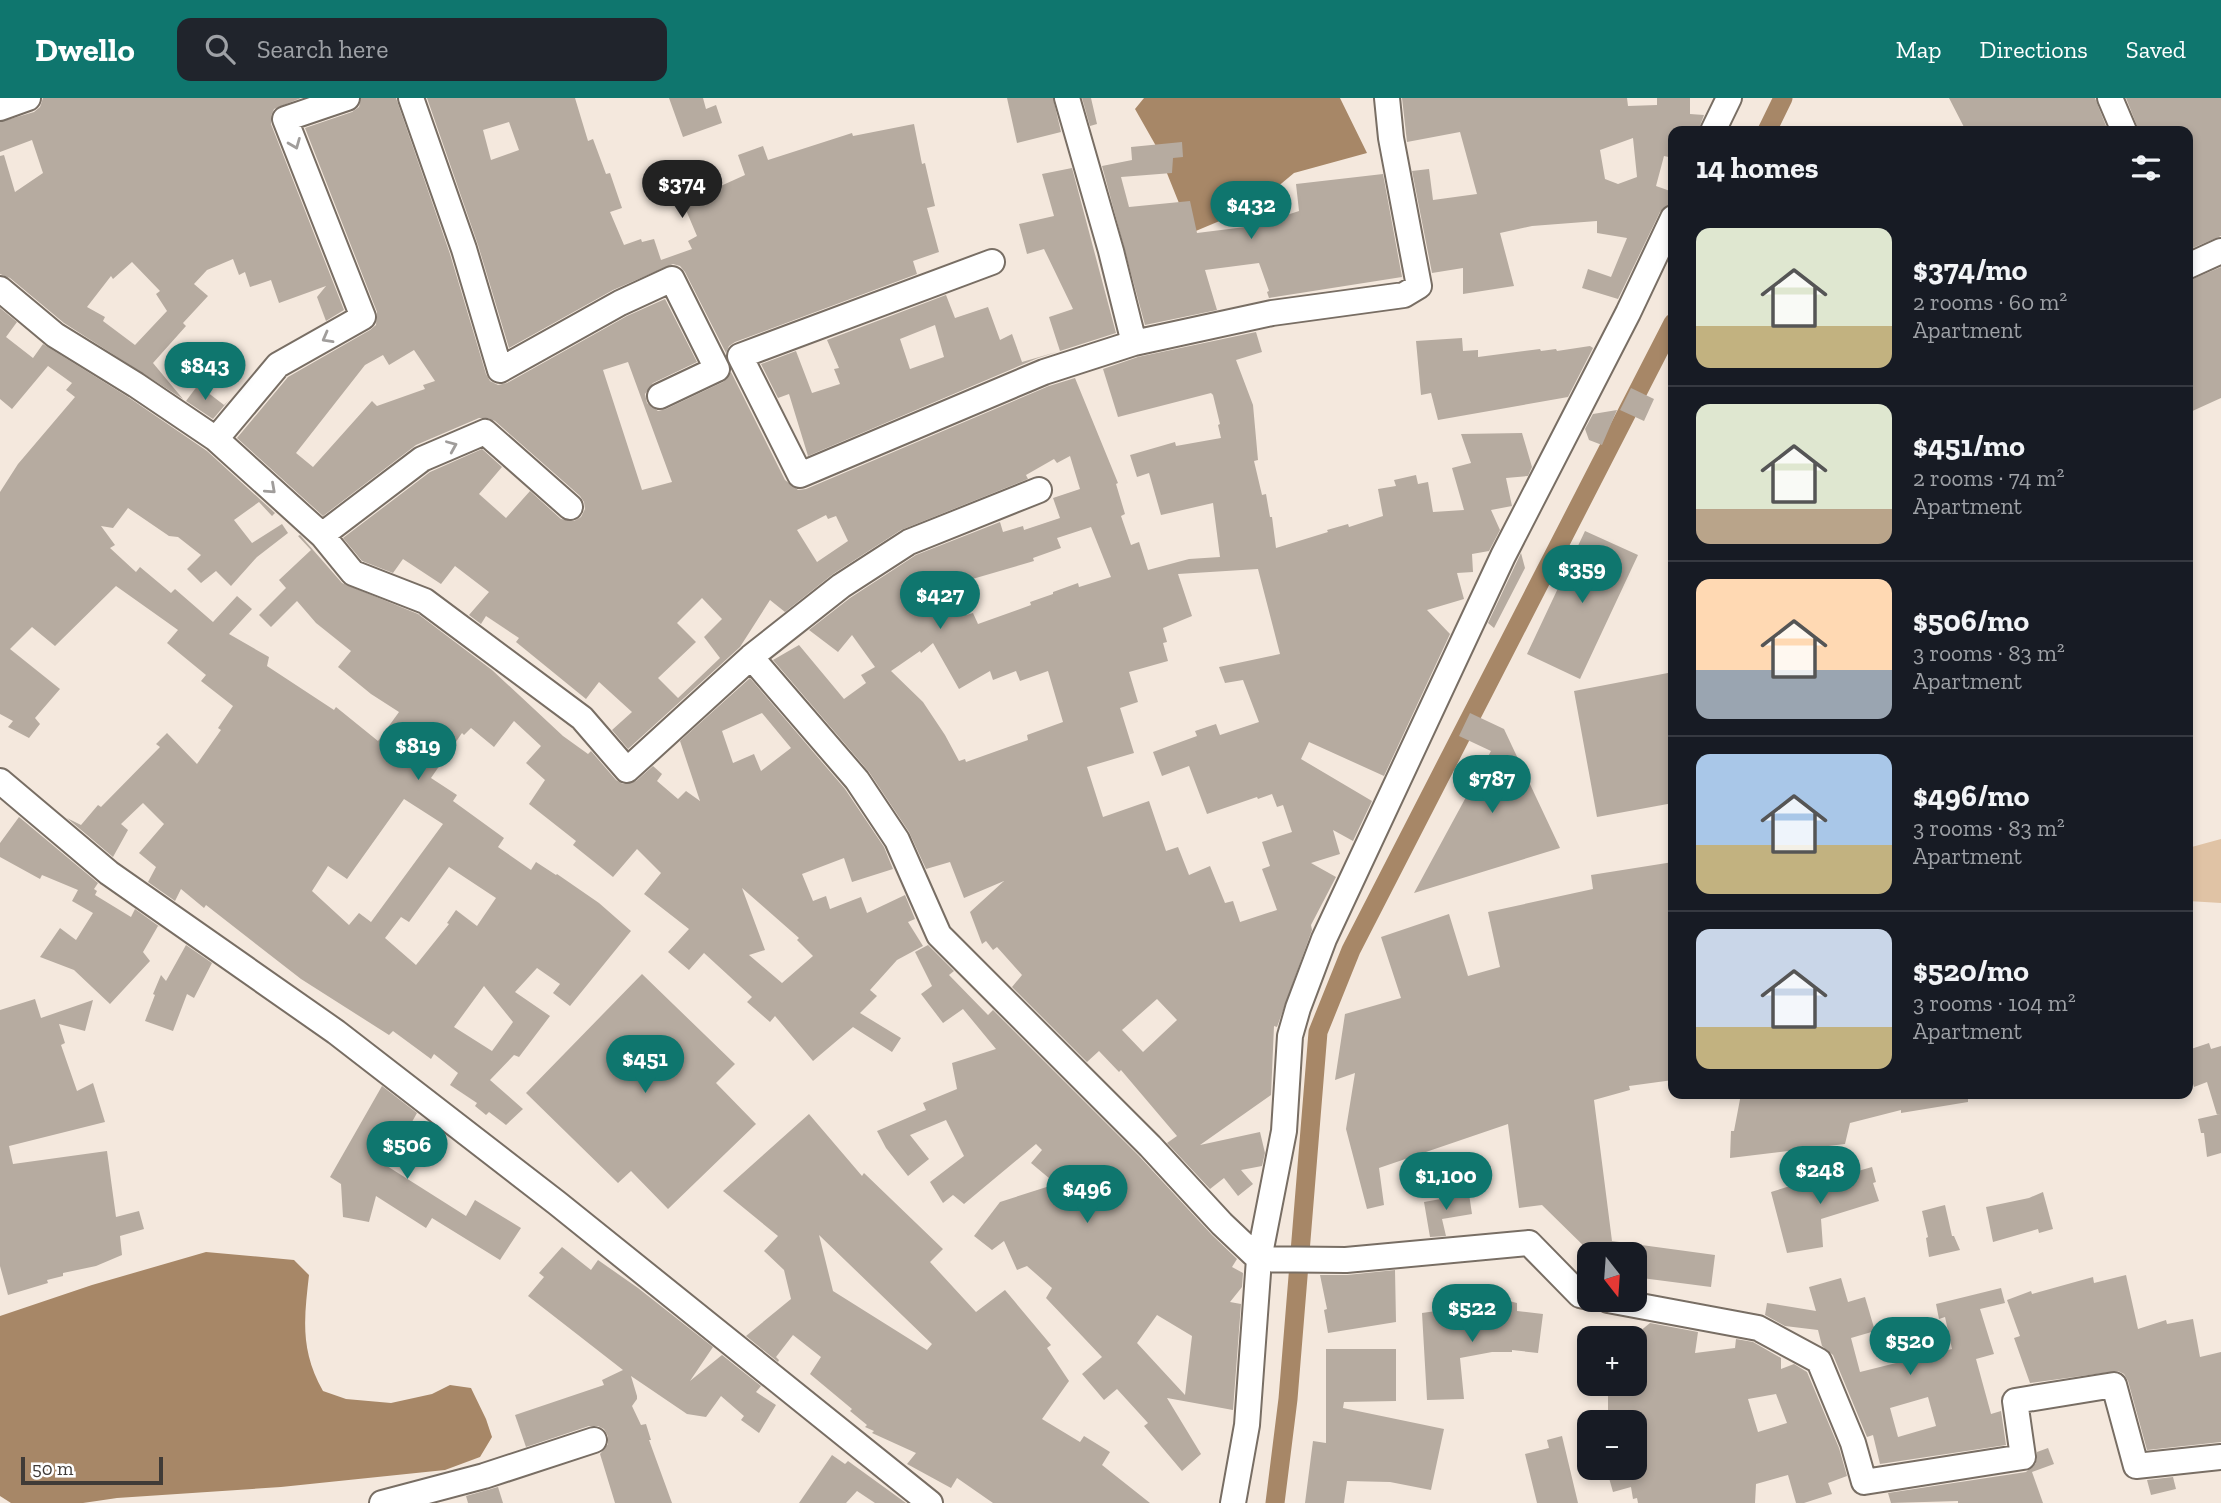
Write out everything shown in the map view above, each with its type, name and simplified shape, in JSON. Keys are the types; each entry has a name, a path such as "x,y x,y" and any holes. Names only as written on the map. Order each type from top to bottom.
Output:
{"street":[{"path":"0,108 28,98"},
{"path":"216,439 278,365 363,317 285,119 347,98"},
{"path":"411,98 464,249 500,370 620,303 672,279 717,369 660,396"},
{"path":"1068,98 1134,343"},
{"path":"992,262 740,356 800,475 1044,372 1134,343 1272,313 1404,295 1419,286 1391,138 1387,98"},
{"path":"1715,126 1729,98"},
{"path":"2110,98 2122,126"},
{"path":"1233,1503 1247,1425 1259,1259 1284,1131 1290,1036 1324,939 1503,556 1628,313 1668,229"},
{"path":"2193,264 2221,251"},
{"path":"0,289 55,335 216,439 322,535 353,573 425,601 582,718 627,770 751,657 841,586 909,542 1039,490"},
{"path":"322,535 422,459 485,432 570,507"},
{"path":"751,657 857,780 897,840 939,935 1259,1259 1346,1260 1529,1243 1577,1292"},
{"path":"0,782 109,873 336,1032 557,1203 930,1503"},
{"path":"1647,1307 1758,1328 1819,1361 1853,1443 1864,1482 2023,1457 2015,1401 2114,1385 2137,1466 2221,1457"},
{"path":"382,1503 484,1476 594,1440"}],"shaded area":[{"path":"1144,98 1340,98 1367,153 1294,173 1253,207 1191,233 1156,146 1135,109"},
{"path":"2221,839 2221,903 2193,901 2193,847"},
{"path":"206,1252 294,1260 309,1275 305,1320 307,1348 323,1391 346,1399 391,1403 432,1394 450,1385 471,1388 492,1437 480,1457 445,1470 281,1487 117,1498 83,1503 11,1503 0,1496 0,1316 92,1285"}],"building":[{"path":"43,98 301,98 274,109 271,124 344,310 326,321 317,297 326,286 279,303 271,280 250,287 245,272 239,275 233,259 207,270 194,284 208,296 183,323 186,326 153,363 183,399 64,323 10,278 0,274 0,156 4,155 15,192 43,173 32,140 0,152 0,122 34,112 40,107","holes":["132,262 160,291 156,294 167,311 135,345 103,321 105,317 87,307 111,276 113,279"]},
{"path":"361,98 396,98 490,381 498,385 507,383 627,316 665,299 697,362 653,383 645,394 647,403 658,411 666,409 723,382 731,372 785,480 798,490 806,489 1049,386 1075,378 1118,483 1116,484 1125,514 1121,516 1131,545 1139,542 1148,570 1189,559 1220,557 1213,503 1161,515 1149,473 1137,477 1130,455 1175,442 1176,446 1221,438 1213,395 1211,393 1118,417 1103,369 1138,357 1256,332 1262,352 1236,360 1253,405 1258,460 1254,461 1262,495 1266,494 1272,517 1276,548 1328,532 1327,530 1348,524 1349,527 1383,516 1378,489 1396,486 1394,480 1416,475 1418,484 1428,482 1433,512 1464,510 1452,468 1471,463 1461,434 1522,433 1532,467 1528,476 1506,478 1512,506 1491,510 1500,530 1489,551 1472,554 1473,572 1457,573 1464,599 1427,610 1450,634 1384,776 1309,742 1301,759 1372,801 1353,841 1333,830 1340,854 1311,863 1336,877 1311,925 1312,930 1277,1027 1274,1026 1271,1095 1200,1145 1260,1132 1265,1153 1262,1166 1241,1170 1253,1184 1238,1196 1224,1178 1210,1189 1167,1143 1177,1136 1121,1070 1119,1072 1099,1051 1087,1062 1012,987 1022,975 997,947 993,950 986,941 982,944 970,912 1004,881 964,898 950,862 926,869 909,832 869,772 773,660 799,645 844,699 866,683 861,675 875,667 852,635 838,652 809,630 850,598 916,555 1000,522 1003,532 1023,526 1024,530 1060,518 1053,498 1080,489 1070,456 1057,463 1054,459 1026,475 1028,479 901,530 833,574 785,612 770,600 740,647 628,749 612,730 632,712 599,682 586,699 516,642 519,638 486,616 481,624 469,615 489,592 455,566 441,584 403,559 393,573 362,561 343,538 430,472 482,449 502,467 479,494 506,518 530,491 561,519 574,521 581,517 585,509 580,496 495,421 479,418 416,445 323,516 237,438 288,377 376,325 377,312 305,128 352,112 359,107","holes":["414,350 435,381 423,385 425,389 377,406 372,401 313,467 296,453 365,365 383,355 389,365","628,362 672,482 642,490 603,370","826,515 828,519 836,516 848,541 817,562 797,530","1091,527 1111,577 1079,587 1078,583 1030,602 1031,605 978,624 973,613 966,615 956,588 970,583 969,580 1034,561 1033,558 1061,548 1057,538","1258,569 1280,654 1219,667 1225,683 1243,680 1259,722 1220,735 1216,724 1195,731 1197,736 1153,752 1162,776 1189,766 1207,814 1272,794 1277,807 1283,805 1292,832 1262,842 1270,866 1262,869 1277,910 1240,922 1233,901 1225,903 1210,866 1189,875 1178,847 1166,851 1149,801 1103,817 1087,767 1134,753 1120,708 1138,702 1129,672 1168,661 1163,643 1167,642 1163,628 1192,616 1178,574","702,598 722,619 704,637 720,658 678,698 658,678 696,642 677,623","933,643 959,689 990,671 993,680 1016,671 1020,681 1048,671 1063,722 1027,735 1028,740 966,762 965,759 959,761 923,702 891,671 920,651 921,653","1157,999 1177,1020 1143,1052 1122,1030"]},
{"path":"427,98 575,98 588,141 593,139 606,174 610,173 622,208 610,212 624,245 641,239 642,242 654,239 661,260 692,249 688,241 697,236 683,203 745,175 738,155 763,146 768,160 852,133 853,136 914,124 922,164 925,163 935,206 927,208 939,252 913,261 917,274 735,342 729,346 726,353 685,272 680,266 673,264 613,290 509,348 478,245","holes":["509,122 519,150 491,160 483,130"]},
{"path":"669,98 703,98 706,109 716,105 722,123 683,137"},
{"path":"1007,98 1053,98 1061,132 1017,143"},
{"path":"1082,98 1091,98 1097,124 1090,126"},
{"path":"1402,98 1627,98 1628,106 1657,105 1657,98 1690,98 1690,114 1704,115 1700,126 1668,126 1668,157 1664,156 1656,186 1668,190 1668,205 1660,212 1618,299 1582,288 1588,269 1611,277 1627,238 1597,233 1597,221 1532,226 1500,233 1514,286 1463,294 1463,268 1432,273 1412,171 1429,169 1433,200 1477,194 1460,132 1407,142","holes":["1633,138 1637,177 1618,184 1605,179 1600,150"]},
{"path":"1949,98 2095,98 2106,126 1963,126"},
{"path":"2126,98 2221,98 2221,236 2193,248 2193,126 2137,126"},
{"path":"1182,142 1183,157 1173,158 1172,173 1121,177 1129,207 1190,201 1197,233 1253,226 1299,211 1296,184 1383,174 1402,277 1269,298 1259,263 1205,270 1217,310 1145,325 1102,166 1132,160 1131,147"},
{"path":"1072,168 1116,333 1060,351 1049,317 1073,309 1044,249 1027,254 1019,224 1054,216 1042,174"},
{"path":"2221,267 2221,398 2193,411 2193,279"},
{"path":"946,295 955,318 988,307 1000,340 1012,334 1022,362 1058,351 808,456 789,394 778,398 761,364 796,351 812,393 840,384 834,369 839,368 827,340","holes":["935,325 944,357 910,369 900,339"]},
{"path":"0,308 17,322 6,337 33,358 43,344 207,451 275,513 272,516 259,502 234,520 252,543 282,524 288,533 257,557 231,586 216,571 201,583 187,569 201,555 178,537 169,536 128,508 113,528 101,526 115,545 110,548 136,572 140,567 171,593 175,589 213,622 237,596 252,609 229,634 269,657 267,666 334,710 336,707 378,741 399,712 371,694 338,667 351,651 316,623 297,601 271,627 259,615 286,588 279,580 311,550 298,536 300,535 342,583 418,614 492,670 563,736 588,754 591,751 616,780 623,784 636,781 653,766 662,774 657,781 678,799 686,791 700,801 680,741 750,678 845,789 884,847 893,869 852,882 844,858 802,874 813,901 826,896 830,909 861,897 867,913 905,895 915,919 908,922 923,946 897,960 870,990 877,996 860,1013 901,1038 892,1052 853,1027 813,1061 775,1016 770,1022 747,1002 752,997 704,953 689,970 668,952 689,929 644,894 661,873 637,849 613,877 573,845 576,841 529,804 545,780 526,763 541,746 514,721 494,747 471,728 464,735 462,733 431,778 457,795 453,801 504,838 498,847 531,870 536,862 557,874 599,903 631,931 570,1006 553,993 560,984 537,968 515,992 550,1016 519,1057 514,1055 490,1080 523,1109 506,1125 489,1112 486,1115 475,1106 477,1103 450,1085 458,1073 434,1054 431,1059 393,1031 389,1035 301,979 206,905 204,908 181,889 175,901 148,882 156,867 139,853 164,824 143,803 121,824 128,830 113,857 67,818 81,825 98,805 101,807 160,747 156,744 167,733 197,764 221,730 218,728 233,706 201,681 206,675 167,643 178,630 116,586 55,646 32,627 10,649 60,689 35,718 40,724 29,738 8,727 13,721 0,714 0,492 18,464 75,397 66,390 72,383 48,366 12,409 0,399","holes":["762,713 791,748 761,771 754,754 733,763 722,731","404,799 443,824 371,922 359,913 349,925 312,891 328,866 347,879","449,867 496,898 477,926 456,910 447,923 449,924 416,965 385,938 401,917 409,922","742,888 799,938 797,940 813,956 782,983 749,955 765,950","484,986 513,1022 492,1051 454,1027"]},
{"path":"1462,338 1463,351 1478,350 1478,357 1540,349 1557,351 1590,346 1593,348 1568,397 1438,420 1431,393 1421,395 1416,341"},
{"path":"198,385 224,405 229,400 213,419 186,401"},
{"path":"1631,388 1654,399 1644,421 1620,410"},
{"path":"1617,410 1602,445 1589,440 1585,429 1593,414"},
{"path":"1585,531 1638,555 1580,679 1527,654"},
{"path":"1521,553 1525,568 1494,628 1488,623"},
{"path":"1668,673 1668,804 1597,817 1574,691"},
{"path":"1470,713 1504,729 1560,848 1414,893 1491,751 1459,736"},
{"path":"19,817 98,883 94,889 97,891 95,895 131,917 135,909 160,927 158,926 143,952 150,961 110,1004 74,970 40,957 60,928 76,940 93,913 72,901 78,890 42,875 40,879 0,857 0,843"},
{"path":"1668,863 1668,1081 1629,1086 1630,1090 1594,1100 1612,1241 1619,1242 1580,1242 1542,1205 1519,1208 1508,1124 1379,1168 1384,1205 1367,1209 1346,1129 1355,1073 1335,1080 1345,1014 1401,998 1381,937 1449,914 1468,976 1500,967 1488,912 1593,889 1591,875"},
{"path":"186,945 212,963 194,998 187,994 173,1031 145,1021 161,975 166,981"},
{"path":"928,945 954,971 949,975 988,1015 993,1010 1237,1259 1232,1267 1243,1273 1242,1287 1230,1302 1241,1304 1233,1410 1167,1398 1201,1454 1182,1471 1144,1426 1148,1423 1117,1389 1104,1400 1082,1374 1102,1357 1046,1298 1052,1288 1027,1266 1017,1270 1004,1241 992,1250 974,1236 1000,1202 1056,1184 1031,1163 1042,1150 1036,1144 964,1204 953,1195 943,1203 930,1182 964,1156 946,1120 910,1135 929,1159 908,1176 886,1148 877,1131 926,1110 923,1103 957,1089 952,1063 996,1049 963,1009 943,1023 921,994 932,986 915,952","holes":["1157,1315 1192,1336 1185,1395 1137,1343"]},
{"path":"642,974 735,1064 716,1083 756,1124 668,1209 631,1171 618,1183 526,1093"},
{"path":"35,999 41,1018 93,1000 85,1031 59,1024 65,1043 61,1045 77,1091 93,1083 105,1122 9,1146 13,1164 107,1151 116,1217 139,1211 144,1229 120,1236 122,1255 96,1266 63,1273 63,1276 47,1280 48,1283 8,1295 0,1266 0,1010"},
{"path":"2209,1043 2211,1049 2221,1046 2221,1153 2207,1157 2204,1133 2201,1133 2198,1119 2217,1115 2207,1082 2194,1087 2193,1048"},
{"path":"382,1086 417,1113 387,1166 466,1216 475,1200 521,1228 500,1260 432,1218 426,1228 376,1196 369,1222 343,1217 341,1184 330,1177"},
{"path":"1740,1099 1968,1099 1968,1102 1901,1113 1901,1110 1850,1123 1845,1144 1730,1158 1731,1131 1734,1131"},
{"path":"809,1114 862,1176 864,1173 943,1249 930,1262 976,1312 1005,1290 1051,1345 1047,1348 1069,1381 1042,1419 1080,1442 1084,1436 1110,1452 1102,1465 1150,1503 993,1503 957,1478 951,1488 907,1464 916,1453 872,1433 874,1431 865,1427 867,1425 850,1411 852,1409 810,1374 821,1357 793,1335 776,1357 778,1362 746,1336 791,1299 784,1270 764,1251 778,1236 723,1191","holes":["819,1235 932,1344 927,1350 833,1291"]},
{"path":"1872,1167 1876,1182 1873,1183 1879,1201 1821,1219 1823,1247 1787,1253 1771,1192 1813,1179 1837,1177"},
{"path":"2043,1192 2053,1229 2039,1233 2038,1229 1993,1242 1986,1207 2029,1198"},
{"path":"1469,1194 1472,1214 1442,1219 1446,1236 1430,1237 1424,1202"},
{"path":"1945,1205 1952,1236 1960,1250 1929,1257 1922,1211"},
{"path":"1647,1246 1715,1255 1711,1287 1647,1279"},
{"path":"562,1247 591,1270 598,1260 713,1347 690,1381 722,1355 761,1386 756,1392 776,1405 759,1433 741,1420 744,1416 721,1396 706,1417 687,1414 631,1376 637,1396 632,1406 641,1425 646,1424 649,1440 672,1503 615,1503 600,1454 608,1444 608,1436 604,1429 598,1426 589,1426 526,1447 515,1415 604,1385 602,1380 623,1370 528,1296 544,1277 539,1273"},
{"path":"1395,1270 1396,1322 1328,1333 1324,1310 1327,1309 1320,1275"},
{"path":"2126,1275 2138,1329 2166,1320 2167,1324 2193,1319 2200,1357 2221,1352 2221,1442 2147,1450 2128,1381 2124,1374 2118,1371 2030,1383 2014,1338 2020,1336 2007,1300 2031,1291 2032,1294 2093,1277 2094,1283"},
{"path":"1841,1278 1848,1302 1865,1297 1875,1331 1851,1338 1860,1372 1952,1349 1945,1317 1939,1319 1936,1304 2001,1288 2005,1303 1980,1309 1994,1354 1976,1359 1991,1414 2001,1411 2006,1445 1880,1464 1873,1435 1867,1437 1833,1355 1822,1346 1818,1330 1785,1326 1765,1315 1767,1303 1816,1311 1809,1287","holes":["1928,1397 1936,1426 1898,1437 1890,1408"]},
{"path":"1501,1299 1517,1303 1517,1311 1543,1314 1538,1353 1512,1350 1460,1358 1464,1399 1427,1400 1422,1313 1457,1308 1458,1323 1500,1318"},
{"path":"1650,1323 1698,1332 1695,1353 1735,1348 1736,1339 1753,1342 1781,1358 1781,1369 1794,1364 1807,1372 1839,1448 1847,1476 1828,1483 1832,1494 1804,1503 1796,1503 1788,1475 1756,1484 1755,1503 1638,1503 1637,1498 1633,1499 1631,1487 1613,1492 1610,1480 1647,1480 1647,1410 1608,1410 1608,1396 1647,1396 1646,1326","holes":["1776,1394 1787,1423 1758,1432 1748,1399"]},
{"path":"1326,1349 1396,1349 1396,1401 1344,1402 1343,1408 1444,1429 1431,1490 1390,1482 1347,1481 1344,1503 1305,1503 1313,1441 1326,1443"},
{"path":"1562,1436 1578,1503 1537,1503 1525,1454 1549,1448 1547,1440"},
{"path":"2048,1448 2054,1464 2032,1472 2043,1503 1891,1503 1888,1493 2026,1472 2036,1463 2037,1452"},
{"path":"832,1455 845,1464 848,1461 906,1503 875,1503 857,1491 846,1503 799,1503"},
{"path":"2173,1477 2176,1489 2151,1495 2147,1480"},
{"path":"498,1487 503,1503 468,1503 466,1496"}],"waterway":[{"path":"1769,126 1783,98"},
{"path":"1275,1503 1288,1399 1318,1032 1351,950 1668,333"}]}
